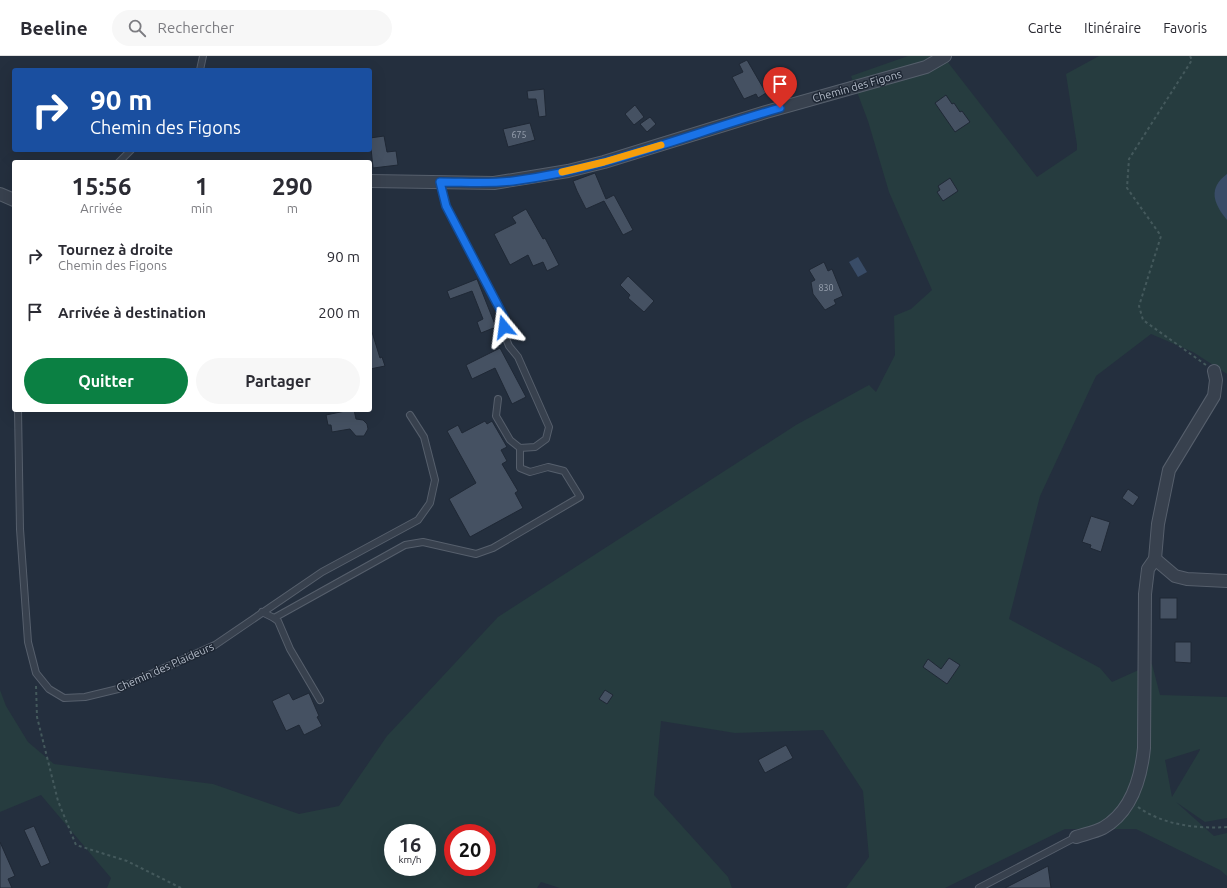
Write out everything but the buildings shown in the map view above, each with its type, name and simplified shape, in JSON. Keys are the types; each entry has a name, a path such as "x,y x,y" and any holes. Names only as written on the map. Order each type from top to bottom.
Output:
{"street":[{"name":"Chemin des Figons","path":"372,181 494,182 514,180 604,162 766,112 926,67 945,56"},
{"path":"0,194 12,199"},
{"path":"1076,837 1102,828 1118,817 1136,788 1142,770 1144,748 1145,594 1148,569 1155,559 1158,524 1169,470 1214,396 1216,380 1214,371"},
{"path":"1155,559 1175,576 1187,580 1227,581"}],"lane":[{"path":"200,68 203,56"},
{"path":"121,160 129,152"},
{"path":"440,182 446,206 504,317 505,336 509,346 518,357 549,427 546,439 535,447 520,448 510,440 496,416 498,399"},
{"name":"Chemin des Plaideurs","path":"18,412 20,529 28,642 36,673 49,688 64,698 85,696 118,689 215,645 322,572 418,520 430,503 435,480 424,437 410,415"},
{"path":"274,618 405,545 423,542 476,554 493,548 580,497 564,471 548,467 530,472 520,468 520,448"},
{"path":"262,612 278,621 290,649 320,700"},
{"path":"979,888 1076,837"}],"path":[{"path":"1190,56 1192,60 1129,158 1127,188 1161,236 1139,306 1143,320 1214,371"},
{"path":"36,673 37,717 58,801 76,845 127,861 181,888"},
{"path":"1129,801 1148,815 1182,825 1216,828 1227,827"}],"green space":[{"path":"908,56 943,56 1037,177 1077,150 1066,74 1099,56 1227,56 1227,374 1193,352 1151,334 1096,376 1040,496 1009,619 1100,668 1112,682 1152,664 1160,695 1227,697 1227,818 1205,822 1176,802 1214,836 1227,833 1227,876 1220,870 1136,829 1065,829 945,888 846,888 869,857 863,791 823,730 735,733 661,721 654,795 728,877 732,888 560,888 541,882 537,888 107,888 111,878 41,795 0,812 0,690 6,706 28,742 54,764 213,784 299,814 339,806 387,736 498,617 796,425 869,385 876,392 895,355 894,316 911,309 932,290 889,192 868,121 851,76","holes":["1200,750 1172,797 1165,760"]}],"water":[{"path":"1227,174 1227,220 1218,208 1215,190 1221,179"},
{"path":"858,257 867,272 858,277 849,262"}],"slow traffic":[{"path":"562,172 604,162 661,145"}],"route":[{"path":"504,327 504,317 446,206 440,182 494,182 568,171 604,162 780,108"}]}
